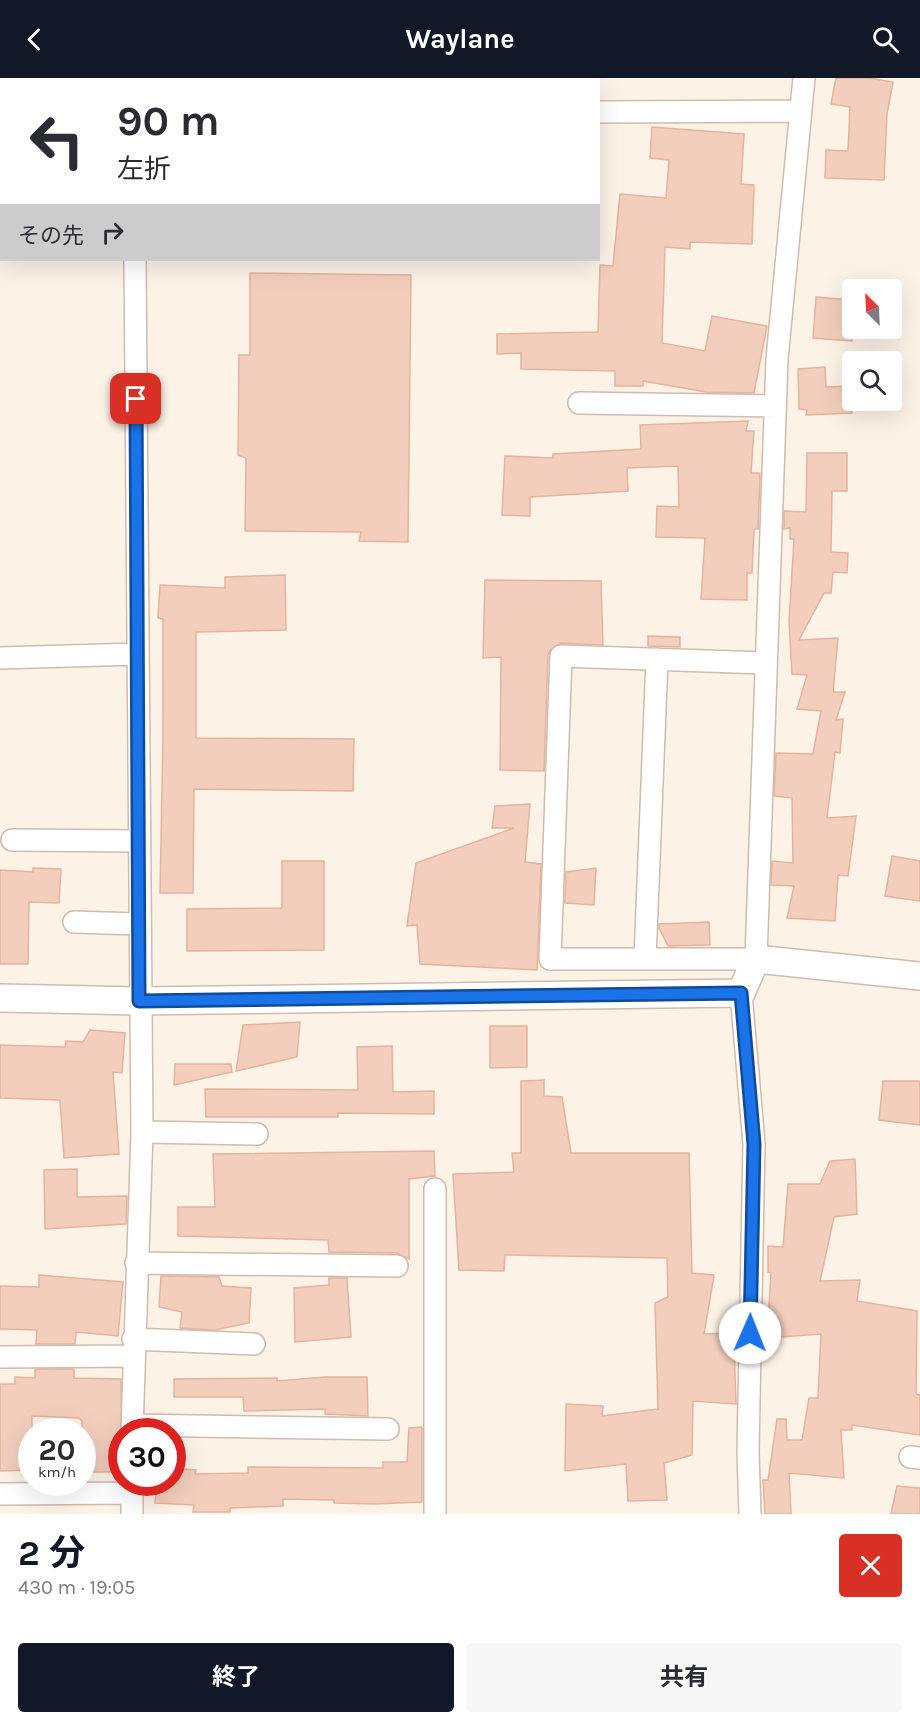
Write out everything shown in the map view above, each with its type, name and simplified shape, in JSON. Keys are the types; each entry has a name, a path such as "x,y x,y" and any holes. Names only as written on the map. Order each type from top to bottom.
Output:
{"street":[{"path":"750,1514 748,1452 754,1144 741,993 756,959 777,359 799,111 804,78"},
{"path":"600,112 799,111"},
{"path":"132,1418 142,1132 138,924 135,261"},
{"path":"579,403 775,406"},
{"path":"0,658 137,654"},
{"path":"766,663 561,656 550,959 756,959 920,976"},
{"path":"645,959 657,659"},
{"path":"12,840 138,841"},
{"path":"74,922 138,924"},
{"path":"0,998 139,1001 741,993"},
{"path":"142,1132 257,1134"},
{"path":"435,1189 435,1514"},
{"path":"136,1263 397,1266"},
{"path":"0,1357 133,1348 254,1344"},
{"path":"186,1428 388,1429"},
{"path":"0,1494 108,1496"}],"building":[{"path":"836,78 869,78 893,82 887,114 884,180 825,178 826,150 848,151 850,107 831,104"},
{"path":"652,127 744,134 741,184 754,185 752,244 690,242 690,249 665,247 662,343 705,351 712,316 767,326 754,393 706,392 643,381 643,386 615,386 615,371 521,369 521,353 497,354 497,334 598,332 600,265 613,266 620,194 666,198 669,160 650,158"},
{"path":"250,273 411,275 408,542 359,541 361,532 245,531 246,458 238,455 239,355 250,355"},
{"path":"816,297 842,299 842,339 852,339 852,341 813,338"},
{"path":"825,367 826,387 842,386 842,411 852,411 852,413 806,415 807,410 799,409 798,369"},
{"path":"748,421 746,431 754,431 751,473 760,473 760,478 758,529 754,529 752,573 747,573 747,600 701,599 705,538 656,537 657,506 679,507 678,466 627,468 628,491 530,497 530,516 502,515 505,456 553,458 553,454 641,449 640,425"},
{"path":"807,453 847,453 847,491 832,491 831,552 848,553 847,573 833,572 831,593 824,593 799,640 838,638 833,692 845,692 836,720 843,719 840,753 835,752 827,818 856,816 848,876 838,875 835,921 787,918 794,886 771,885 772,861 793,863 792,798 774,796 776,753 813,754 821,711 797,709 807,675 792,674 789,621 794,539 790,539 790,528 784,529 784,511 806,512"},
{"path":"285,575 286,630 196,632 196,738 354,739 353,791 194,789 193,893 160,893 163,619 158,618 160,585 225,588 225,577"},
{"path":"485,580 601,581 603,645 561,643 551,649 548,655 544,771 500,770 501,657 483,658"},
{"path":"648,636 680,637 680,647 648,646"},
{"path":"530,804 525,862 541,864 537,970 420,964 417,925 407,926 416,863 514,828 492,828 495,806"},
{"path":"892,856 920,861 920,901 885,896"},
{"path":"282,861 324,861 324,950 187,951 187,909 282,908"},
{"path":"33,868 61,869 59,903 29,902 28,964 0,964 0,870 33,872"},
{"path":"596,868 594,905 565,903 566,872"},
{"path":"709,922 710,945 668,946 659,928 659,924"},
{"path":"300,1022 297,1057 236,1071 243,1025"},
{"path":"490,1026 527,1026 527,1067 490,1068"},
{"path":"90,1030 125,1033 122,1073 113,1072 119,1154 64,1158 60,1100 0,1098 0,1045 65,1047 66,1041 83,1042"},
{"path":"392,1046 393,1092 434,1091 434,1114 338,1113 338,1117 206,1117 205,1089 358,1090 357,1047"},
{"path":"175,1064 231,1064 232,1072 174,1085"},
{"path":"544,1080 544,1096 562,1097 571,1153 689,1153 692,1273 714,1275 704,1334 730,1333 734,1346 736,1404 693,1401 692,1455 664,1463 667,1500 628,1501 626,1464 565,1471 566,1404 603,1406 602,1416 658,1409 655,1303 668,1297 667,1258 505,1255 504,1271 459,1270 453,1174 514,1172 512,1153 521,1153 521,1081"},
{"path":"883,1081 920,1081 920,1125 879,1120"},
{"path":"434,1151 435,1176 409,1179 409,1259 397,1253 329,1252 328,1240 178,1236 178,1207 215,1207 213,1154"},
{"path":"855,1159 857,1214 834,1217 820,1281 860,1280 857,1301 917,1311 916,1394 920,1395 920,1435 852,1425 852,1430 841,1430 844,1478 789,1473 791,1514 765,1514 763,1480 768,1480 777,1419 786,1419 787,1440 802,1440 809,1398 818,1398 821,1334 767,1338 771,1273 768,1272 768,1246 783,1247 788,1184 820,1184 830,1161"},
{"path":"77,1169 77,1197 127,1196 126,1224 45,1229 44,1170"},
{"path":"39,1275 123,1282 118,1336 76,1332 75,1344 36,1344 37,1330 0,1329 0,1286 39,1287"},
{"path":"161,1276 219,1277 222,1286 251,1288 249,1323 215,1330 180,1328 182,1312 159,1307"},
{"path":"329,1278 347,1278 351,1337 295,1342 294,1288 329,1285"},
{"path":"35,1369 74,1369 74,1378 121,1379 121,1418 108,1418 108,1472 96,1472 96,1418 32,1416 32,1418 18,1418 18,1470 0,1471 0,1384 15,1384 15,1377 35,1378"},
{"path":"325,1377 367,1377 368,1416 325,1414 325,1409 244,1411 243,1397 174,1397 174,1379 277,1378 277,1381"},
{"path":"422,1427 422,1502 375,1504 283,1499 283,1506 230,1508 230,1512 193,1512 194,1505 155,1503 156,1496 186,1496 186,1469 196,1470 195,1474 248,1473 248,1467 383,1468 383,1462 407,1462 409,1428"},
{"path":"897,1486 920,1488 920,1514 891,1514"}],"route":[{"path":"136,399 139,1001 741,993 754,1144 750,1333"}]}
